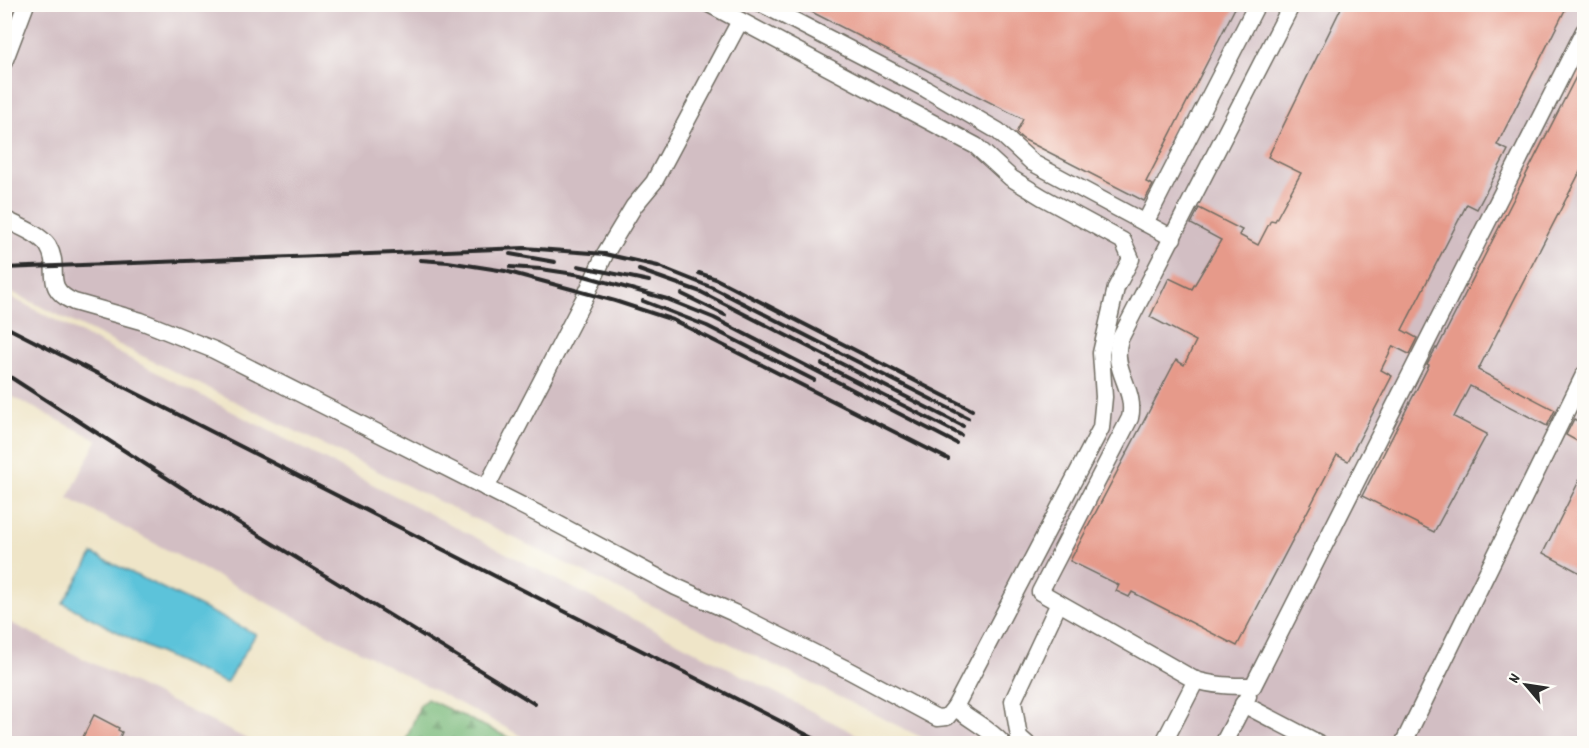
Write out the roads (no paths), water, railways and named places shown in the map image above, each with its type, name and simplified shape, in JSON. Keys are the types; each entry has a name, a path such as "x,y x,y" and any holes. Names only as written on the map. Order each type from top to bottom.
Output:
{"lane":[{"path":"4,62 26,4"},
{"path":"4,219 44,241 50,249 57,291 64,297 141,321 214,350 676,587 846,669 937,718 947,717 955,707 1101,428 1104,398 1101,353 1116,288 1131,259 1123,242 1011,178 976,146 709,4"},
{"path":"762,4 926,89 998,131 1033,163 1173,238"},
{"path":"1145,223 1257,4"},
{"path":"1253,686 1227,686 1196,680 1040,592 1130,418 1131,404 1118,366 1117,348 1120,339 1292,4"},
{"path":"486,488 605,254 634,206 654,182 740,21"},
{"path":"1223,744 1584,31"},
{"path":"1403,744 1584,375"},
{"path":"1027,744 1019,737 1013,701 1059,603"},
{"path":"1163,744 1196,680"},
{"path":"1243,704 1320,744"},
{"path":"955,707 967,718 992,731 1003,744"}],"water":[{"path":"93,554 256,634 226,683 146,647 63,603"}],"railway":[{"path":"4,268 524,248 605,254 658,266 713,288 968,418"},
{"path":"510,254 555,262"},
{"path":"420,260 505,271 615,301 673,320 948,459"},
{"path":"578,266 649,281"},
{"path":"510,267 581,275 667,299 714,318 956,443"},
{"path":"639,270 701,292 963,426"},
{"path":"699,273 716,279 972,410"},
{"path":"682,294 725,315"},
{"path":"643,301 707,326 814,380"},
{"path":"4,326 825,744"},
{"path":"822,364 961,435"},
{"path":"4,373 187,491 535,704"}]}
